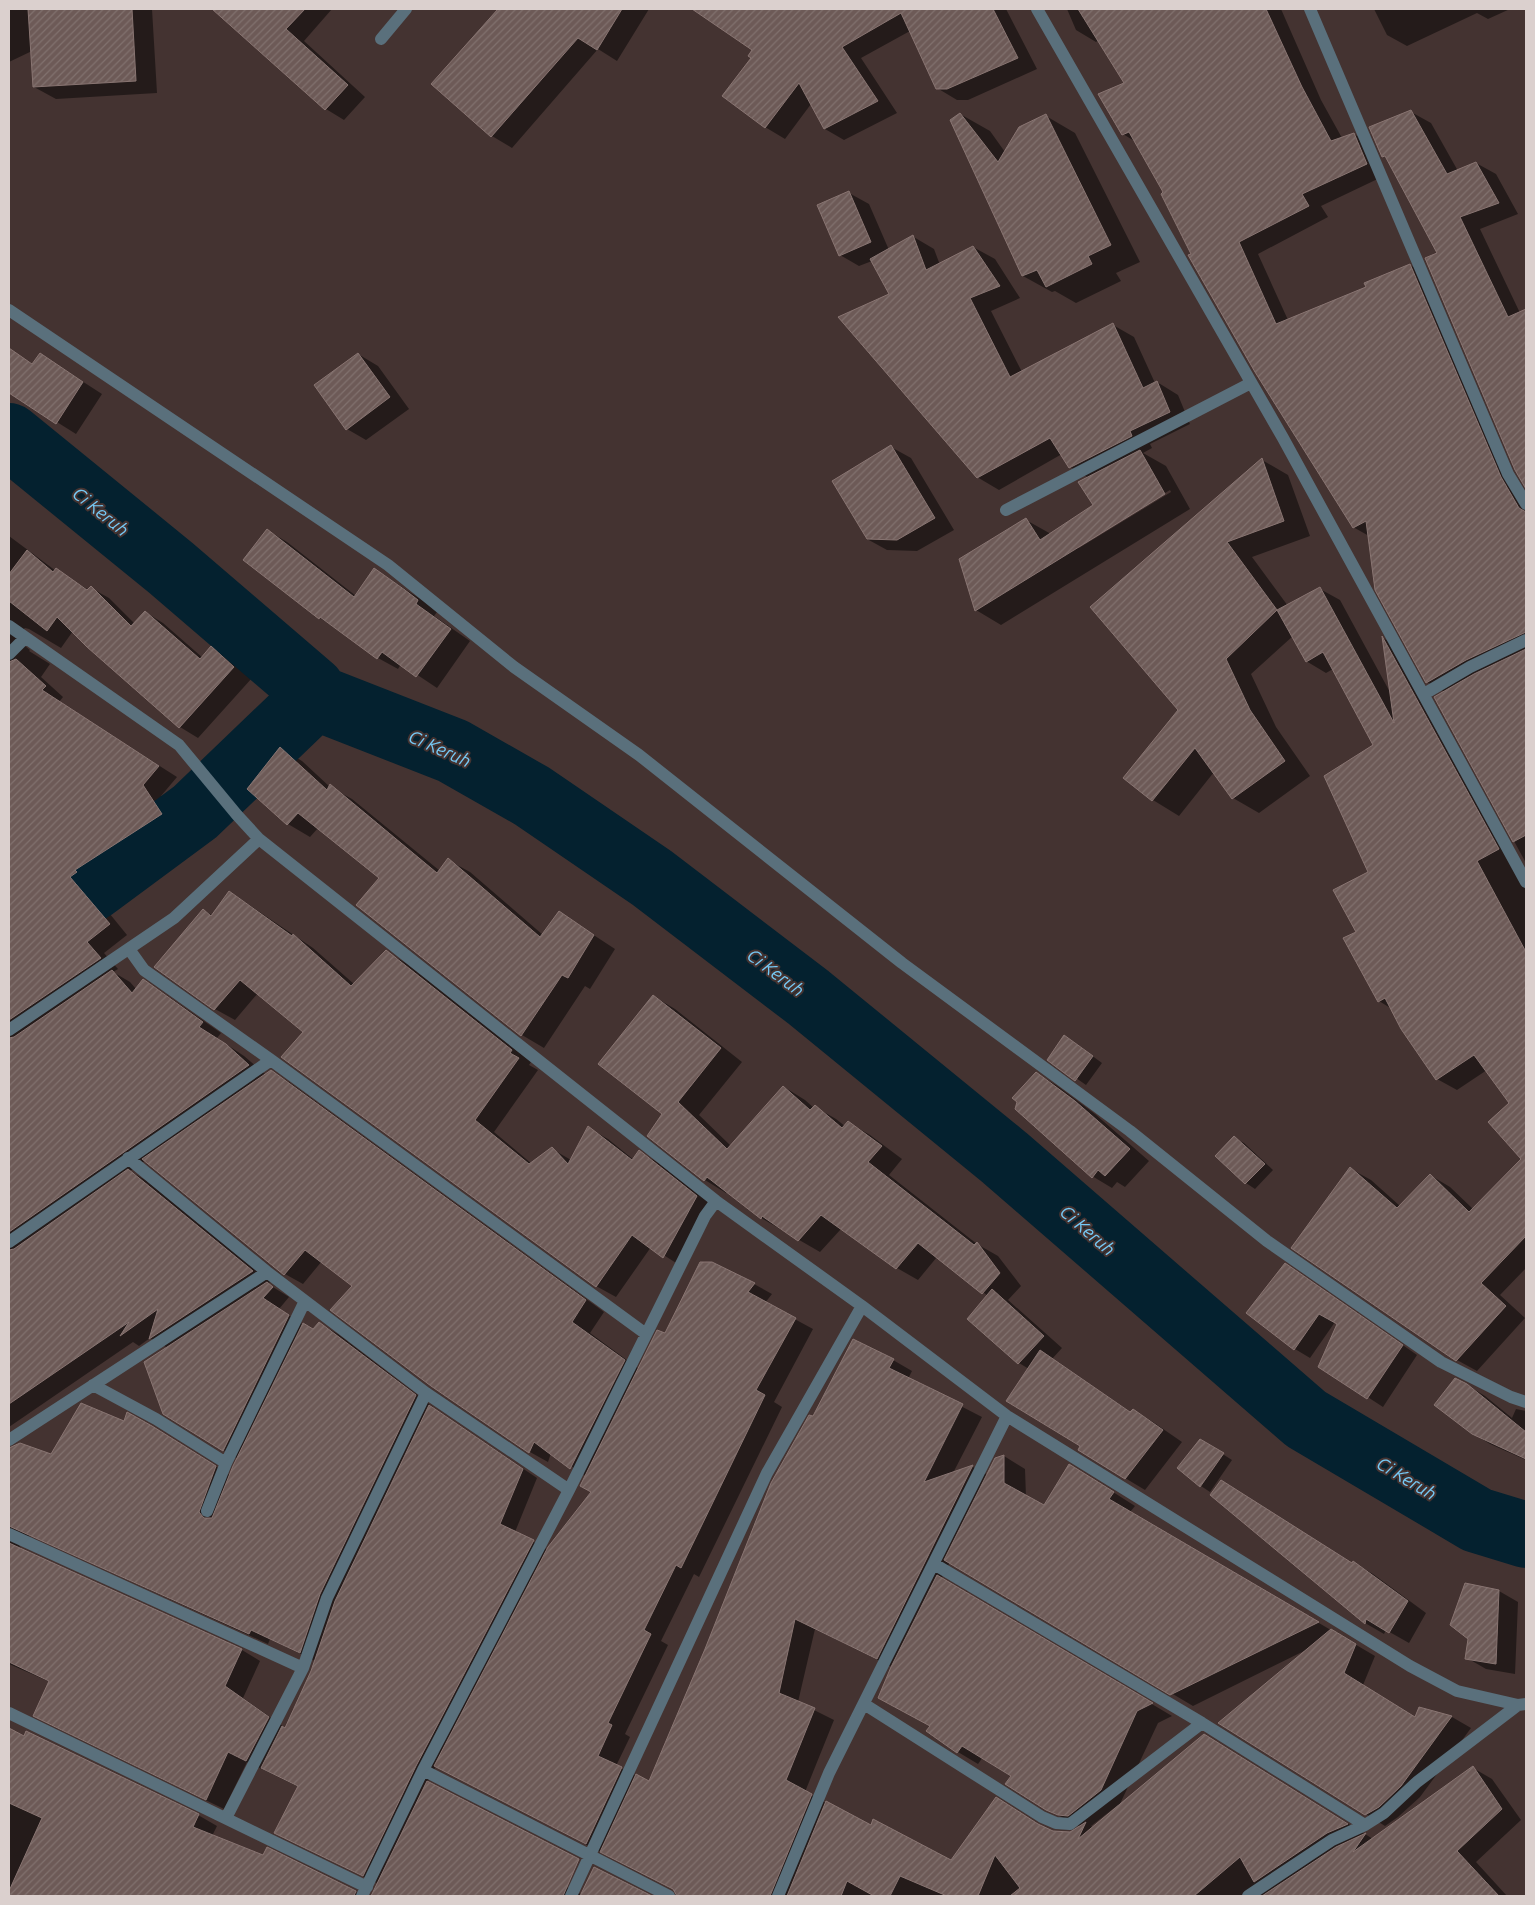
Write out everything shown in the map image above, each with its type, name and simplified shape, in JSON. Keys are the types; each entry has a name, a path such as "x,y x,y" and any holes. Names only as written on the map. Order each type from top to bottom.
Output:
{"street":[{"path":"381,39 406,9"},
{"path":"1038,9 1251,383 1526,882"},
{"path":"1310,9 1508,474 1526,504"},
{"path":"9,310 388,565 514,667 639,755 902,963 1130,1131 1267,1241 1441,1362 1511,1398 1526,1402"},
{"path":"1006,510 1251,383"},
{"path":"9,626 179,745 236,815 259,839 716,1201 862,1306 1007,1416 1410,1666 1457,1691 1522,1705"},
{"path":"9,654 25,638"},
{"path":"1424,694 1470,667 1526,640"},
{"path":"9,1030 174,918 259,839"},
{"path":"128,949 144,970 271,1060 646,1334"},
{"path":"9,1242 271,1060"},
{"path":"128,1158 267,1272 426,1393 568,1490"},
{"path":"9,1713 226,1818 365,1891 423,1770 568,1490 705,1216 716,1201"},
{"path":"9,1440 267,1272"},
{"path":"207,1511 226,1463 305,1301"},
{"path":"571,1896 767,1474 862,1306"},
{"path":"93,1385 156,1419 226,1463"},
{"path":"226,1818 303,1668 327,1598 426,1393"},
{"path":"778,1896 829,1773 1007,1416"},
{"path":"9,1534 303,1668"},
{"path":"934,1564 1202,1723 1365,1825"},
{"path":"864,1704 1042,1817 1056,1823 1070,1824 1202,1723"},
{"path":"1248,1896 1332,1840 1365,1825 1384,1813 1417,1782 1522,1705"},
{"path":"423,1770 669,1896"}],"building":[{"path":"28,9 132,9 136,81 33,87"},
{"path":"212,9 305,9 286,29 348,85 325,110"},
{"path":"498,9 622,9 597,50 578,38 491,137 431,84"},
{"path":"692,9 993,9 1018,58 947,89 936,89 901,13 842,47 878,101 824,129 799,83 765,128 722,96 751,58 748,56 752,50"},
{"path":"1078,9 1266,9 1302,87 1331,141 1354,133 1367,164 1302,194 1309,206 1239,242 1276,324 1366,287 1364,283 1410,264 1501,477 1519,508 1526,512 1526,632 1466,660 1426,683 1375,590 1366,521 1353,528 1255,372 1188,255 1191,254 1161,194 1163,192 1129,132 1122,135 1098,94 1124,83"},
{"path":"1411,110 1447,174 1476,162 1499,203 1460,217 1508,317 1526,309 1526,489 1515,470 1425,258 1437,253 1385,156 1382,157 1369,127"},
{"path":"960,113 998,162 1019,127 1046,114 1111,245 1088,256 1092,264 1046,287 1037,270 1022,276 950,120"},
{"path":"849,191 871,242 839,256 817,205"},
{"path":"913,235 926,270 973,246 1000,286 970,298 1010,377 1113,323 1143,388 1157,381 1170,412 1130,431 1132,436 1069,468 1050,438 977,478 838,317 889,294 870,259"},
{"path":"9,348 32,364 40,353 83,382 56,424 9,393"},
{"path":"358,353 390,397 346,430 314,385"},
{"path":"891,445 935,518 897,540 867,539 832,481"},
{"path":"1140,450 1165,494 975,611 959,559 1026,518 1040,540 1093,505 1078,482"},
{"path":"1262,458 1284,521 1227,542 1277,610 1226,659 1250,710 1285,761 1232,799 1195,748 1152,801 1123,778 1178,710 1090,607"},
{"path":"267,529 354,597 374,568 418,600 416,604 451,629 416,677 382,652 377,659 320,617 319,619 243,560"},
{"path":"27,550 53,572 56,568 87,590 91,586 131,626 145,611 200,659 211,646 234,667 179,728 87,647 57,617 47,631 9,601 9,574"},
{"path":"1320,587 1394,723 1382,636 1499,849 1477,861 1526,952 1526,1236 1481,1283 1506,1306 1456,1361 1291,1248 1350,1167 1397,1208 1430,1174 1469,1212 1521,1159 1488,1122 1509,1103 1474,1055 1436,1080 1401,1029 1385,998 1378,1002 1343,938 1356,932 1333,890 1368,872 1324,776 1373,745 1323,652 1306,662 1277,610"},
{"path":"1526,649 1526,835 1513,842 1434,697 1474,674"},
{"path":"16,659 46,686 42,690 159,766 143,785 162,814 75,870 77,872 70,877 110,924 87,942 101,958 9,1020 9,662"},
{"path":"280,747 327,790 330,784 437,873 448,858 540,937 559,911 594,935 568,978 562,975 521,1036 356,905 379,878 298,813 287,825 247,789"},
{"path":"229,891 292,936 293,934 351,986 386,950 512,1050 510,1053 519,1058 475,1120 529,1164 552,1147 568,1164 588,1126 632,1160 639,1150 697,1196 663,1258 632,1235 596,1287 281,1057 303,1032 240,980 214,1010 154,967 203,909 211,916"},
{"path":"112,970 132,993 143,979 203,1022 199,1027 226,1044 249,1065 9,1232 9,1038 14,1037"},
{"path":"653,995 721,1048 678,1102 727,1149 783,1086 810,1110 815,1105 842,1128 848,1121 882,1146 868,1162 974,1245 977,1242 1000,1273 982,1294 918,1243 896,1269 821,1215 798,1241 762,1216 761,1219 707,1177 704,1181 647,1136 662,1114 598,1064"},
{"path":"1064,1035 1093,1056 1075,1081 1047,1060"},
{"path":"271,1070 586,1300 572,1322 625,1360 570,1469 534,1442 529,1453 431,1386 330,1310 352,1286 305,1250 284,1275 142,1159"},
{"path":"1036,1072 1075,1101 1130,1149 1105,1176 1098,1170 1092,1178 1015,1109 1017,1102 1012,1098"},
{"path":"1234,1136 1265,1164 1245,1184 1215,1156"},
{"path":"128,1169 253,1271 149,1339 158,1309 120,1336 129,1322 9,1404 9,1250 14,1249"},
{"path":"700,1262 712,1262 755,1283 748,1292 796,1318 756,1390 765,1395 681,1568 676,1565 644,1630 651,1634 608,1723 612,1725 598,1756 622,1767 586,1844 434,1766 548,1547 591,1492 580,1486 657,1330 665,1333"},
{"path":"1285,1263 1403,1345 1367,1399 1318,1367 1337,1324 1319,1314 1294,1350 1246,1313"},
{"path":"267,1282 273,1287 263,1298 289,1315 223,1451 163,1414 144,1362"},
{"path":"992,1289 1044,1336 1018,1364 967,1319"},
{"path":"319,1322 416,1395 320,1594 300,1653 251,1630 249,1634 9,1526 9,1448 20,1443 51,1454 81,1403 124,1421 127,1412 216,1466 199,1512 204,1518 212,1518 233,1466 303,1323 313,1329"},
{"path":"853,1339 894,1359 889,1368 963,1404 924,1482 973,1465 877,1659 795,1619 779,1693 815,1708 786,1780 812,1794 770,1896 677,1896 673,1889 600,1852 636,1774 649,1781 705,1649 771,1483 809,1415 813,1416"},
{"path":"1040,1350 1130,1412 1133,1409 1163,1430 1125,1479 1078,1450 1080,1446 1006,1401"},
{"path":"1455,1378 1467,1384 1526,1432 1526,1459 1472,1434 1434,1405"},
{"path":"429,1405 523,1469 500,1524 534,1540 416,1766 363,1876 274,1833 298,1786 261,1768 282,1726 285,1728 311,1671 335,1601"},
{"path":"1200,1439 1224,1453 1200,1487 1177,1468"},
{"path":"1004,1455 1004,1483 1044,1505 1069,1464 1114,1492 1109,1499 1319,1622 1170,1695 944,1560 995,1458"},
{"path":"1221,1480 1352,1563 1353,1561 1408,1601 1389,1633 1366,1619 1365,1624 1210,1495"},
{"path":"9,1543 242,1649 225,1686 269,1717 246,1761 228,1752 206,1800 33,1716 49,1681 9,1662"},
{"path":"937,1575 1153,1703 1137,1711 1101,1790 1068,1816 1058,1815 1046,1810 1005,1784 1011,1776 962,1746 957,1753 926,1731 930,1726 878,1698 891,1667"},
{"path":"1465,1583 1499,1590 1496,1664 1465,1659 1468,1639 1450,1625"},
{"path":"1331,1629 1356,1644 1344,1673 1415,1717 1419,1707 1452,1716 1401,1786 1379,1807 1365,1815 1218,1723"},
{"path":"9,1728 24,1736 26,1731 199,1814 193,1827 263,1855 267,1847 356,1891 354,1896 9,1896 9,1891 42,1818 9,1803"},
{"path":"1204,1734 1348,1824 1327,1833 1254,1882 1240,1857 1194,1896 1010,1896 1020,1888 995,1855 978,1896 947,1896 900,1876 890,1896 874,1896 847,1881 841,1896 787,1896 826,1801 871,1825 873,1819 951,1860 996,1797 1038,1824 1053,1831 1070,1832 1086,1822 1078,1839"},
{"path":"1473,1766 1502,1809 1457,1851 1499,1896 1262,1896 1336,1847 1366,1833 1353,1852"},
{"path":"427,1781 579,1859 563,1896 371,1896"},
{"path":"594,1867 652,1896 580,1896"}],"waterway":[{"name":"Ci Keruh","path":"9,436 171,568 312,689 315,697 453,751 532,796 652,878 808,997 1005,1158 1306,1419 1477,1520 1526,1535"},
{"path":"9,942 95,886 195,812 315,697"}]}
